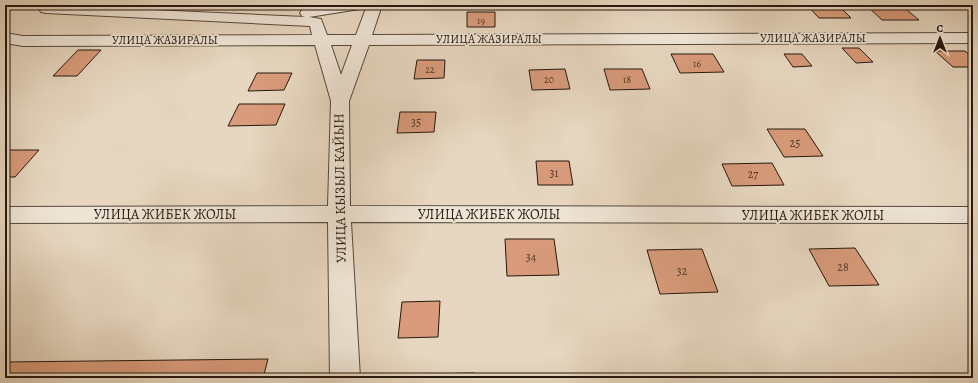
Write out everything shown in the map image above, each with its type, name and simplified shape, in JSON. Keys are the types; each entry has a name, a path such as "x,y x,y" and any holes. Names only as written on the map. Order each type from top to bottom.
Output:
{"street":[{"path":"286,5 302,8 311,17 340,101"},
{"path":"46,9 311,17 362,5"},
{"name":"УЛИЦА КЫЗЫЛ КАЙЫН","path":"345,378 340,214 340,101 375,5"},
{"name":"УЛИЦА ЖАЗИРАЛЫ","path":"5,38 23,41 973,38"},
{"name":"УЛИЦА ЖИБЕК ЖОЛЫ","path":"5,215 973,215"}],"building":[{"path":"807,5 838,5 851,18 819,18"},
{"path":"866,5 901,5 919,20 882,20"},
{"path":"467,12 495,12 495,27 467,27"},
{"path":"842,48 859,48 873,62 856,63"},
{"path":"78,50 101,50 77,76 53,76"},
{"path":"935,51 965,51 973,58 973,67 953,67"},
{"path":"671,54 713,54 724,72 680,73"},
{"path":"784,54 802,54 812,66 793,67"},
{"path":"417,60 445,60 444,78 414,79"},
{"path":"565,69 570,89 532,90 529,70"},
{"path":"604,69 642,69 650,89 610,90"},
{"path":"257,73 292,73 284,90 248,91"},
{"path":"239,104 285,104 276,125 228,126"},
{"path":"400,112 436,112 434,132 397,133"},
{"path":"767,129 805,129 823,156 784,157"},
{"path":"9,150 39,150 15,177 5,177 5,154"},
{"path":"536,161 569,161 573,185 538,185"},
{"path":"772,163 784,185 732,186 722,164"},
{"path":"505,239 554,239 559,275 507,276"},
{"path":"855,248 879,285 829,286 809,249"},
{"path":"702,249 718,292 660,294 647,250"},
{"path":"440,301 438,337 398,338 402,302"},
{"path":"268,359 263,378 5,378 5,362"},
{"path":"474,373 474,378 423,378 423,374"}]}
